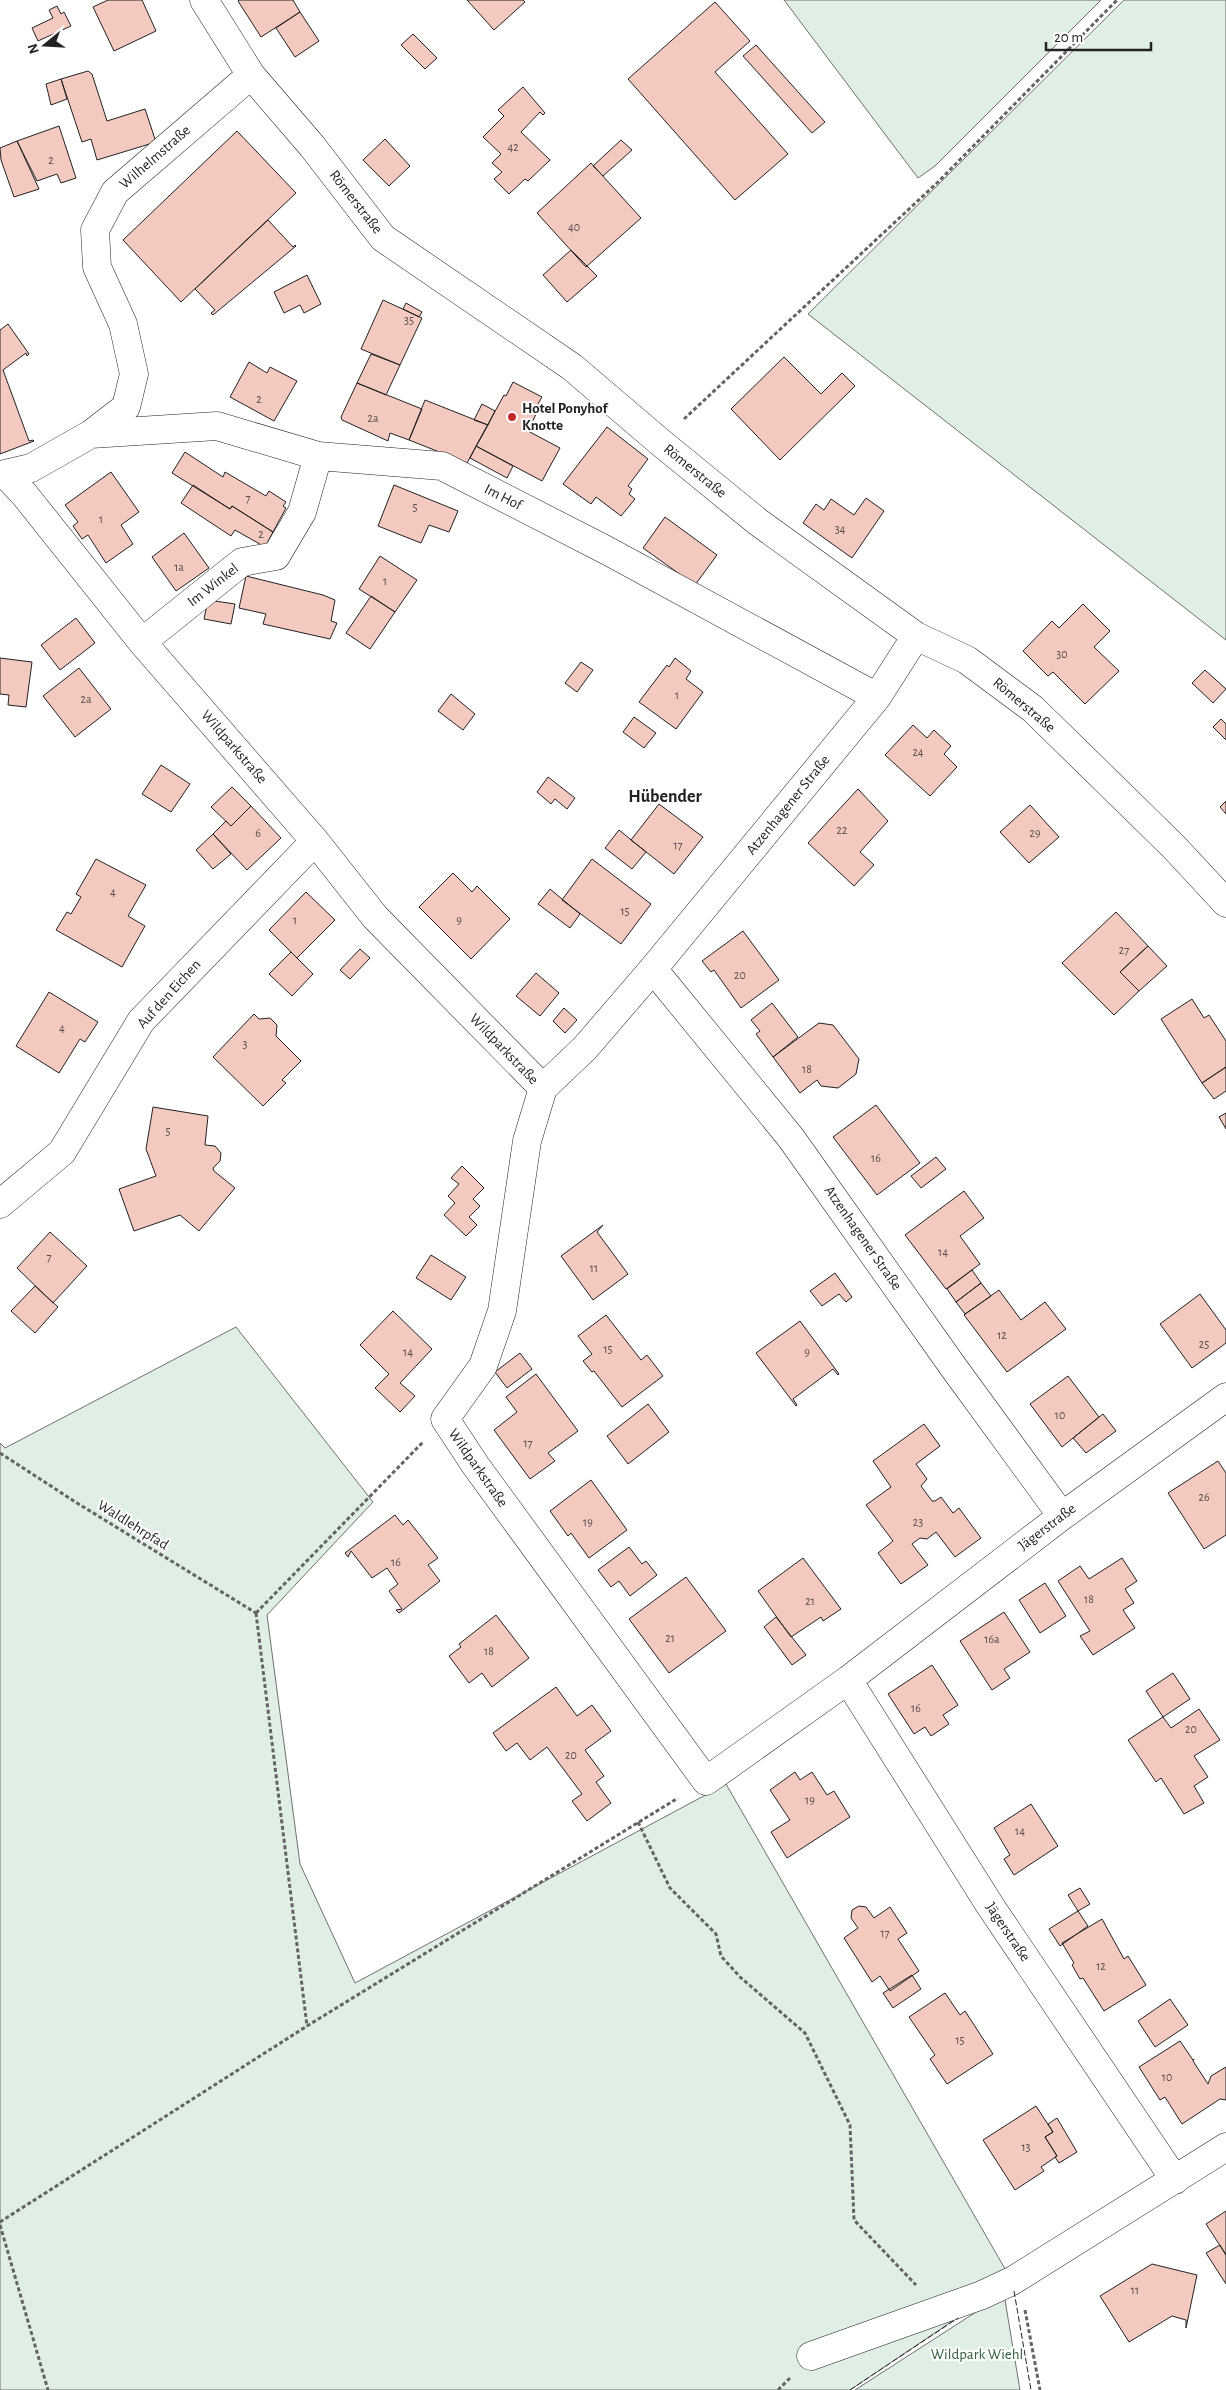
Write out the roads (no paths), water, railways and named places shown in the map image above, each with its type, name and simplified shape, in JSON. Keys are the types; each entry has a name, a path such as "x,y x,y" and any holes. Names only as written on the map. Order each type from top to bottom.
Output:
{"street":[{"name":"Römerstraße","path":"204,0 250,75 312,146 383,238 572,367 758,522 916,636 968,660 1033,709 1174,847 1226,903"},
{"name":"Wilhelmstraße","path":"3,474 31,468 91,434 126,407 134,374 123,324 97,267 95,230 115,192 250,75"},
{"name":"Im Hof","path":"91,434 217,426 318,456 442,466 606,550 877,697"},
{"name":"Im Winkel","path":"142,642 242,562 276,556 302,512 318,456"},
{"name":"Wildparkstraße","path":"3,474 142,642 315,841 375,917 543,1088 527,1142 502,1311 483,1366 445,1419 476,1466 706,1781"},
{"name":"Atzenhagener Straße","path":"543,1088 584,1048 653,969 877,697 916,636"},
{"name":"Auf den Eichen","path":"0,1204 62,1152 142,1020 315,841"},
{"name":"Atzenhagener Straße","path":"653,969 791,1138 1062,1516"},
{"name":"Jägerstraße","path":"706,1781 848,1680 1062,1516 1226,1397"},
{"name":"Jägerstraße","path":"848,1680 992,1907 1174,2180"},
{"path":"811,2356 982,2295 1012,2281 1226,2147"}],"place":[{"name":"Hotel Ponyhof Knotte","path":"512,417"}],"district":[{"name":"Hübender","path":"665,797"}],"park label":[{"name":"Wildpark Wiehl","path":"977,2354"}]}
